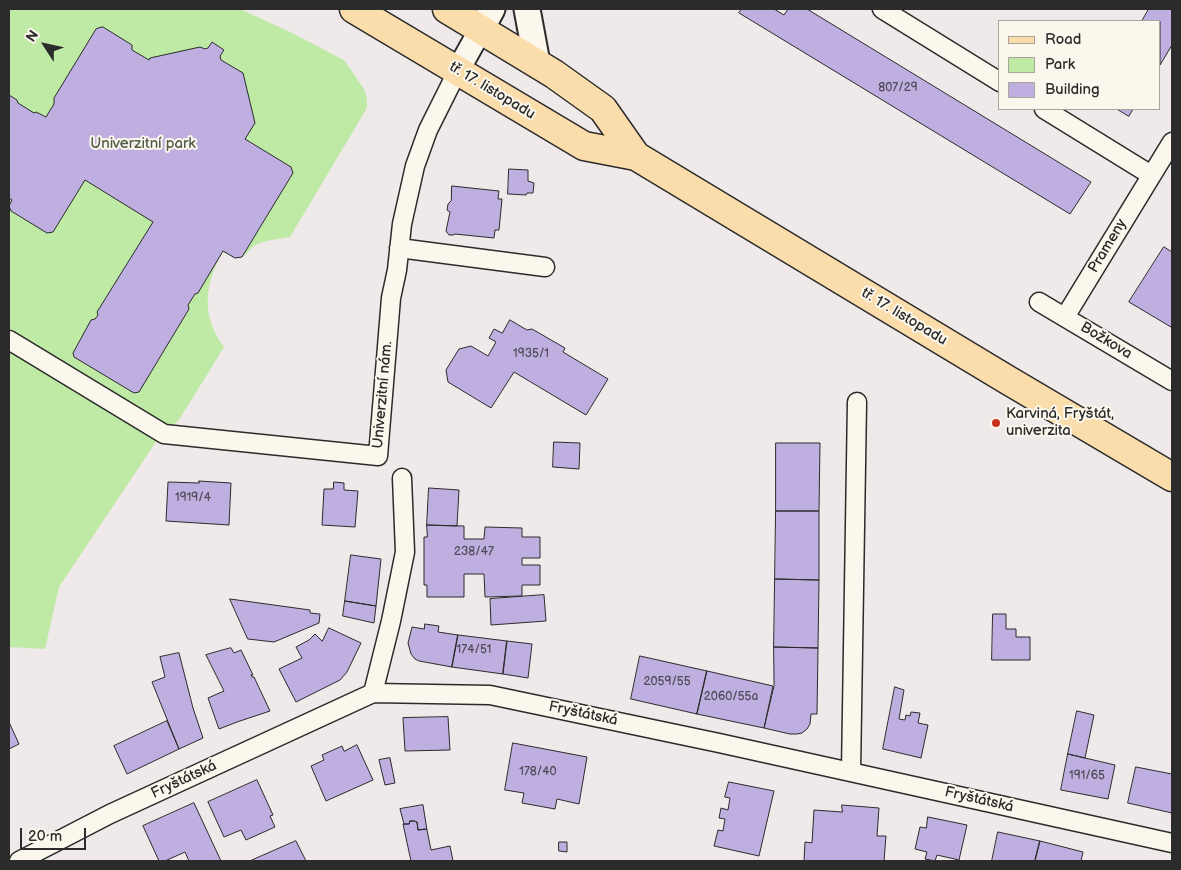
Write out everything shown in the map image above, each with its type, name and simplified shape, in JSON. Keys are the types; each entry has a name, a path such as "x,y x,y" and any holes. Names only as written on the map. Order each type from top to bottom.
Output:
{"main road":[{"name":"tř. 17. listopadu","path":"354,9 584,146 636,156 1172,477"},
{"name":"tř. 17. listopadu","path":"447,9 486,19 536,63 603,109 636,156"},
{"path":"527,9 536,63"}],"street":[{"path":"882,9 998,81"},
{"path":"458,70 486,19"},
{"name":"Univerzitní nám.","path":"9,340 164,434 378,456 392,298 402,224 415,166 428,130 458,70"},
{"path":"1046,110 1152,175"},
{"name":"Prameny","path":"1065,317 1172,142"},
{"path":"399,248 546,267"},
{"name":"Božkova","path":"1039,302 1172,381"},
{"path":"851,772 857,402"},
{"path":"373,693 391,621 405,552 402,478"},
{"name":"Fryštátská","path":"19,861 110,814 373,693 490,695 1172,843"}],"green space":[{"name":"Univerzitní park","path":"9,9 240,9 344,60 364,89 367,99 367,108 290,237 258,244 240,258 223,252 212,276 208,300 211,324 224,347 179,420 160,436 59,587 45,649 9,647"}],"building":[{"path":"742,9 774,9 784,15 788,9 807,9 1091,182 1070,214 739,13"},
{"path":"1149,9 1172,9 1172,45 1161,63 1161,20 1143,20"},
{"path":"103,27 132,45 132,50 149,60 150,58 200,47 205,49 212,42 224,50 220,56 221,60 243,73 255,123 245,139 291,167 293,173 242,257 235,258 223,251 198,293 195,294 188,305 189,309 139,392 134,393 74,357 73,353 91,320 95,319 98,315 97,312 153,222 85,180 53,232 47,233 11,211 9,206 12,200 9,198 9,95 34,113 36,112 46,117 54,104 54,98 96,29"},
{"path":"1119,110 1132,110 1129,116"},
{"path":"509,169 528,170 528,181 534,183 533,193 527,193 526,195 508,194"},
{"path":"452,186 499,191 498,199 502,199 499,230 495,230 494,238 449,235 446,231 450,212 447,210 448,204 451,201"},
{"path":"1164,247 1172,252 1171,327 1129,302"},
{"path":"510,320 527,330 532,329 565,348 563,352 608,379 586,415 514,372 491,408 448,382 446,370 459,349 471,346 488,356 496,342 489,338 494,329 502,333"},
{"path":"554,442 580,443 579,469 553,467"},
{"path":"776,443 820,443 819,511 776,511"},
{"path":"199,481 231,483 229,525 166,521 168,482 199,483"},
{"path":"334,482 344,483 344,490 358,491 355,527 322,525 324,489 333,489"},
{"path":"429,488 459,490 457,526 427,525"},
{"path":"776,511 819,511 819,580 775,579"},
{"path":"427,525 464,526 464,539 484,539 485,527 522,528 522,537 540,537 540,558 522,558 522,565 540,565 540,585 522,585 522,596 485,597 484,574 464,574 464,597 427,597 427,585 424,585 424,537 427,537"},
{"path":"351,555 381,559 376,606 345,601"},
{"path":"775,579 819,580 818,648 774,647"},
{"path":"544,595 546,621 491,625 490,599"},
{"path":"230,599 310,610 310,613 320,614 319,623 274,642 248,639"},
{"path":"345,601 376,606 374,623 343,616"},
{"path":"993,614 1006,614 1006,629 1016,629 1016,637 1030,637 1030,660 992,660"},
{"path":"425,624 439,626 438,632 458,635 452,667 419,661 411,654 408,643 412,627 424,629"},
{"path":"329,628 361,643 347,672 340,680 296,702 279,669 302,658 296,647 309,640 315,634 322,641"},
{"path":"458,635 507,641 503,674 452,667"},
{"path":"507,641 532,644 528,678 503,674"},
{"path":"774,647 818,648 817,714 811,714 810,724 802,733 790,734 764,728 774,686"},
{"path":"231,648 234,653 241,650 253,675 251,675 254,677 270,711 219,729 208,698 224,691 206,655"},
{"path":"179,653 203,738 179,749 152,682 165,677 160,657"},
{"path":"640,656 707,671 697,714 631,699"},
{"path":"707,671 773,686 764,728 697,714"},
{"path":"895,687 904,690 899,719 905,720 906,715 910,716 911,712 920,713 918,723 928,725 921,758 883,749"},
{"path":"1077,711 1094,715 1085,758 1068,754"},
{"path":"448,717 450,750 405,751 403,718"},
{"path":"167,721 179,749 127,774 114,746"},
{"path":"9,722 19,744 9,749"},
{"path":"513,743 587,757 579,804 557,799 555,809 522,803 524,793 505,790"},
{"path":"357,745 373,780 326,801 311,766 324,760 322,755 342,746 344,751"},
{"path":"1068,754 1115,765 1108,799 1061,790"},
{"path":"390,758 395,783 385,785 379,760"},
{"path":"1136,767 1172,774 1172,813 1128,803"},
{"path":"257,780 273,815 270,816 275,827 246,840 241,830 224,837 208,802"},
{"path":"729,782 774,791 759,856 714,846 718,830 723,831 725,819 719,818 721,808 728,810 730,798 725,797"},
{"path":"194,803 221,861 189,861 185,852 165,861 159,861 143,826"},
{"path":"423,805 427,830 418,830 417,822 414,821 404,824 400,809"},
{"path":"842,805 879,808 877,836 886,836 884,861 804,861 805,842 812,843 814,810 842,812"},
{"path":"928,817 967,825 959,860 937,855 935,861 925,859 927,852 915,849 920,827 926,828"},
{"path":"410,821 417,822 418,830 427,830 431,850 450,846 453,861 411,861 403,824 409,824"},
{"path":"998,832 1040,841 1035,861 992,861"},
{"path":"296,841 306,861 250,861"},
{"path":"1040,841 1083,852 1081,861 1035,861"},
{"path":"559,842 567,842 567,852 559,851"}],"place":[{"name":"Karviná, Fryštát, univerzita","path":"996,423"}]}
